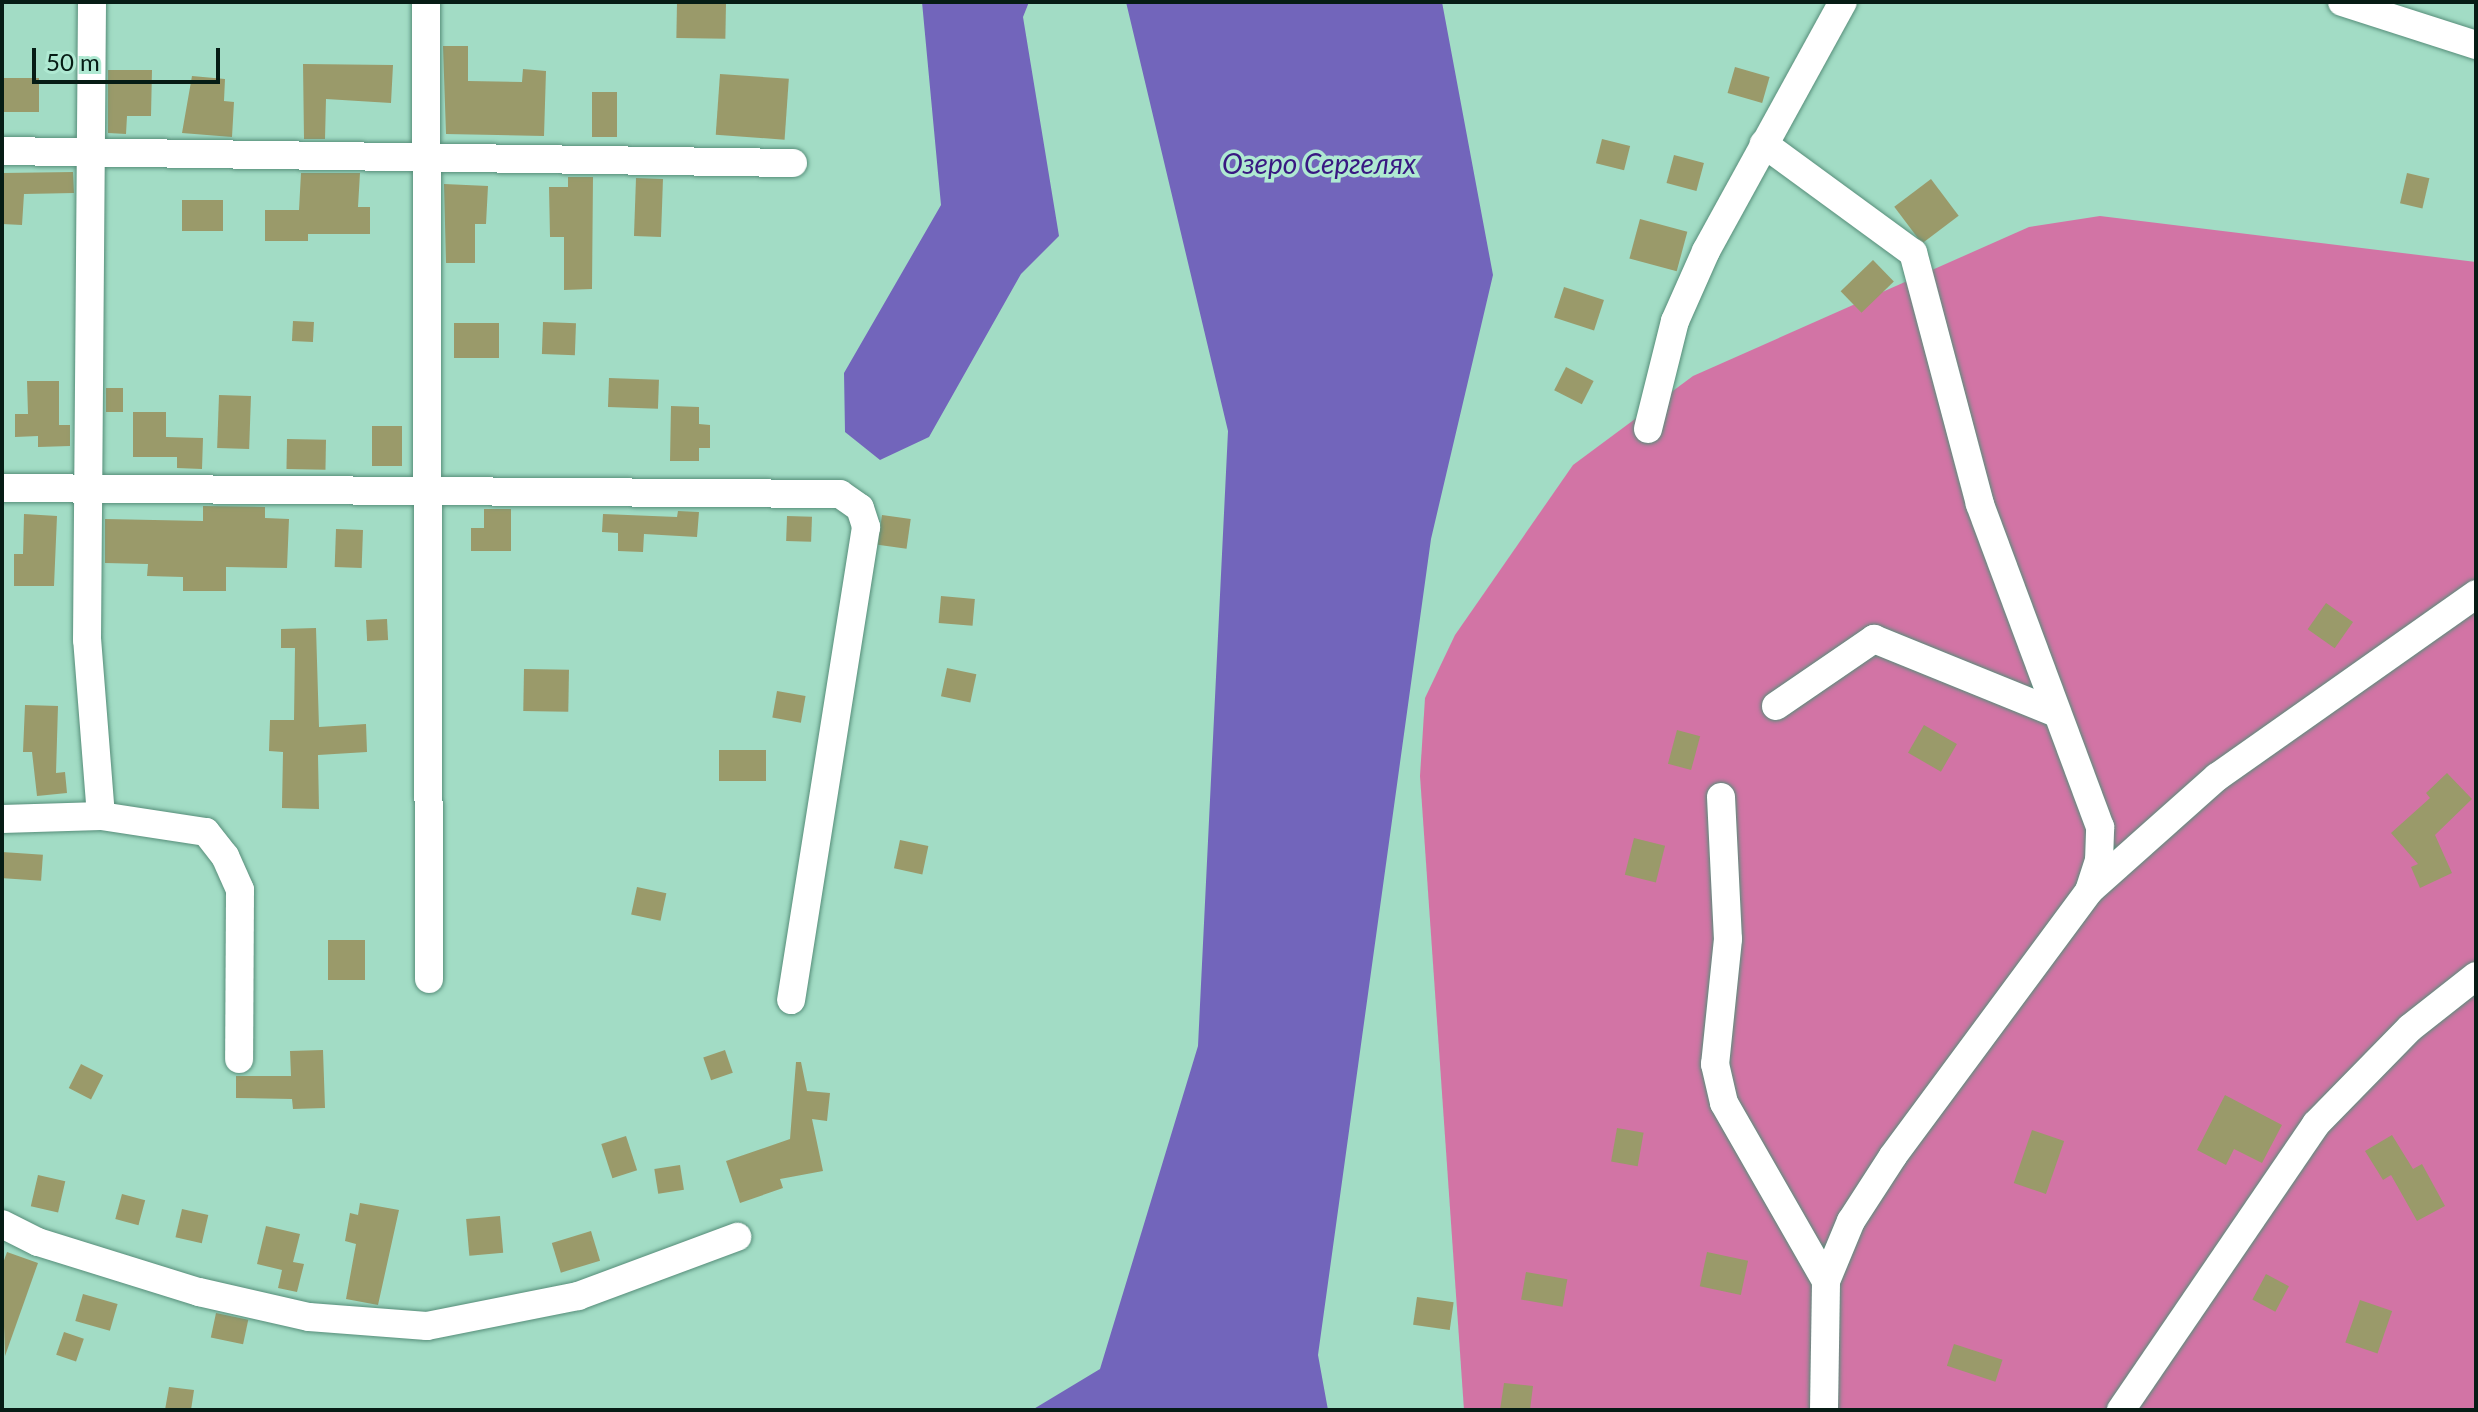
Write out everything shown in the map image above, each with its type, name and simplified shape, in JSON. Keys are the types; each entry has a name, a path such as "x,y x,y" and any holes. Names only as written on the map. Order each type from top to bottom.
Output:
{"street":[{"path":"92,2 87,640 101,816"},
{"path":"426,2 424,157 430,491 429,979"},
{"path":"1648,429 1675,321 1764,144 1843,2"},
{"path":"2342,2 2476,45"},
{"path":"1764,144 1913,253 1980,504 2100,827 2099,861 2089,891"},
{"path":"2,151 793,163"},
{"path":"2,488 840,494 860,508 866,527 791,1000"},
{"path":"1824,1410 1826,1281 1851,1221 1893,1156 2089,891 2217,777 2476,594"},
{"path":"1776,706 1874,639 2056,713"},
{"path":"1721,797 1728,939 1715,1064 1724,1103 1826,1281"},
{"path":"2,819 101,816 206,832 225,856 240,890 239,1059"},
{"path":"2121,1410 2316,1124 2410,1028 2476,976"},
{"path":"2,1224 38,1242 199,1292 309,1317 427,1326 578,1296 737,1237"}],"shaded area":[{"path":"2100,216 2476,262 2476,1410 1464,1410 1420,776 1425,698 1455,635 1573,465 1693,376 2029,227"}],"water":[{"path":"922,2 1029,2 1023,17 1059,236 1021,274 929,437 880,460 845,432 844,373 941,205"},
{"name":"Озеро Сергелях","path":"1126,2 1442,2 1493,275 1431,539 1318,1355 1328,1410 1032,1410 1100,1369 1198,1046 1228,431"}],"building":[{"path":"677,2 726,3 725,39 676,38"},
{"path":"443,46 468,46 468,81 522,82 523,69 546,71 544,136 446,134"},
{"path":"303,64 393,65 391,103 326,99 325,139 304,139"},
{"path":"1735,67 1770,77 1762,103 1728,93"},
{"path":"108,70 152,70 151,116 127,116 126,134 108,133"},
{"path":"720,74 789,79 785,140 716,135"},
{"path":"192,76 225,79 224,101 234,102 232,137 182,133"},
{"path":"2,78 39,78 39,112 2,112"},
{"path":"592,92 617,92 617,137 592,137"},
{"path":"1602,139 1630,146 1624,170 1596,163"},
{"path":"1674,155 1704,163 1696,191 1666,183"},
{"path":"73,172 74,193 24,194 22,225 2,224 2,173"},
{"path":"301,173 360,173 358,207 370,207 370,234 308,234 308,241 265,241 265,210 299,210"},
{"path":"2407,173 2429,178 2422,208 2400,203"},
{"path":"568,177 593,177 592,289 564,290 564,237 550,237 549,187 568,187"},
{"path":"636,178 663,179 661,237 634,236"},
{"path":"1931,179 1959,216 1922,243 1894,207"},
{"path":"444,184 488,186 486,224 475,224 475,263 446,263"},
{"path":"182,200 223,200 223,231 182,231"},
{"path":"1640,219 1687,232 1677,271 1629,259"},
{"path":"1873,260 1894,282 1861,313 1841,291"},
{"path":"1564,287 1604,300 1594,330 1554,317"},
{"path":"293,321 314,322 313,342 292,341"},
{"path":"543,322 576,323 575,355 542,354"},
{"path":"454,323 499,323 499,358 454,358"},
{"path":"1566,367 1594,381 1582,404 1554,390"},
{"path":"609,378 659,380 658,409 608,407"},
{"path":"27,381 59,381 59,425 70,425 70,446 38,447 38,436 15,437 15,414 28,414"},
{"path":"106,388 123,388 123,412 106,412"},
{"path":"219,395 251,396 249,449 217,448"},
{"path":"671,406 699,407 699,424 710,425 710,448 699,448 699,461 670,461"},
{"path":"133,412 166,412 166,437 203,438 202,469 177,468 177,457 133,457"},
{"path":"372,426 402,426 402,466 372,466"},
{"path":"287,439 326,440 325,470 286,469"},
{"path":"203,506 265,507 265,518 289,519 287,568 226,567 226,591 183,591 183,577 147,576 148,564 105,563 105,519 203,521"},
{"path":"484,509 511,509 511,551 471,551 471,528 484,528"},
{"path":"678,511 699,512 697,537 644,534 643,552 618,551 618,533 602,532 603,514 677,517"},
{"path":"24,514 57,516 54,586 14,586 14,554 23,554"},
{"path":"882,515 911,519 907,549 878,545"},
{"path":"787,516 812,517 811,542 786,541"},
{"path":"336,529 363,530 362,568 335,567"},
{"path":"941,596 975,599 973,626 939,623"},
{"path":"2326,603 2353,622 2335,648 2308,629"},
{"path":"387,619 388,640 367,641 366,620"},
{"path":"316,628 319,727 366,724 367,752 318,755 319,809 282,808 283,752 269,751 270,720 294,720 295,648 281,648 281,629"},
{"path":"947,668 976,674 970,703 941,696"},
{"path":"524,669 569,670 568,712 523,711"},
{"path":"777,691 806,696 801,723 772,718"},
{"path":"25,705 58,706 56,773 65,772 67,793 37,796 32,752 23,752"},
{"path":"1924,725 1957,744 1941,772 1908,753"},
{"path":"1677,730 1700,736 1691,770 1668,764"},
{"path":"719,750 766,750 766,781 719,781"},
{"path":"2447,773 2472,799 2435,835 2452,873 2420,888 2411,867 2418,864 2391,833 2430,798 2426,793"},
{"path":"1634,838 1665,846 1656,883 1625,875"},
{"path":"900,840 928,846 922,874 894,868"},
{"path":"2,852 43,855 41,881 2,878"},
{"path":"637,887 666,893 661,921 631,914"},
{"path":"328,940 365,940 365,980 328,980"},
{"path":"323,1050 325,1108 293,1109 292,1099 236,1098 236,1076 291,1076 290,1051"},
{"path":"725,1050 733,1073 711,1080 703,1057"},
{"path":"796,1062 801,1062 807,1091 830,1093 827,1121 812,1119 823,1171 780,1179 783,1188 740,1203 726,1161 790,1139"},
{"path":"81,1064 103,1075 91,1099 69,1088"},
{"path":"2225,1095 2282,1125 2262,1163 2234,1149 2226,1165 2197,1150"},
{"path":"1617,1128 1644,1133 1638,1166 1611,1161"},
{"path":"2032,1130 2064,1141 2046,1194 2014,1183"},
{"path":"2392,1135 2413,1169 2422,1164 2445,1206 2417,1221 2391,1175 2383,1180 2365,1151"},
{"path":"626,1136 637,1170 612,1178 601,1144"},
{"path":"680,1165 684,1190 658,1194 654,1169"},
{"path":"38,1175 65,1181 58,1212 31,1206"},
{"path":"122,1194 145,1200 138,1225 115,1219"},
{"path":"360,1203 399,1210 378,1305 346,1299 356,1244 345,1241 350,1213 358,1215"},
{"path":"182,1209 208,1215 202,1243 175,1237"},
{"path":"500,1216 503,1253 469,1256 466,1219"},
{"path":"266,1226 300,1234 293,1262 304,1264 297,1292 278,1288 282,1270 257,1264"},
{"path":"591,1231 600,1261 561,1273 552,1243"},
{"path":"7,1252 38,1263 5,1356 2,1266"},
{"path":"1707,1252 1748,1261 1741,1295 1700,1286"},
{"path":"1526,1272 1567,1279 1562,1307 1521,1300"},
{"path":"2266,1274 2289,1286 2275,1312 2252,1300"},
{"path":"83,1294 118,1304 110,1331 75,1321"},
{"path":"1417,1297 1454,1302 1450,1330 1413,1325"},
{"path":"2360,1300 2392,1311 2377,1354 2345,1343"},
{"path":"216,1313 248,1320 243,1344 211,1337"},
{"path":"64,1332 84,1339 76,1362 56,1355"},
{"path":"1954,1344 2003,1360 1995,1382 1947,1366"},
{"path":"1504,1383 1533,1386 1530,1410 1500,1410"},
{"path":"169,1387 194,1390 191,1410 165,1410"}]}
